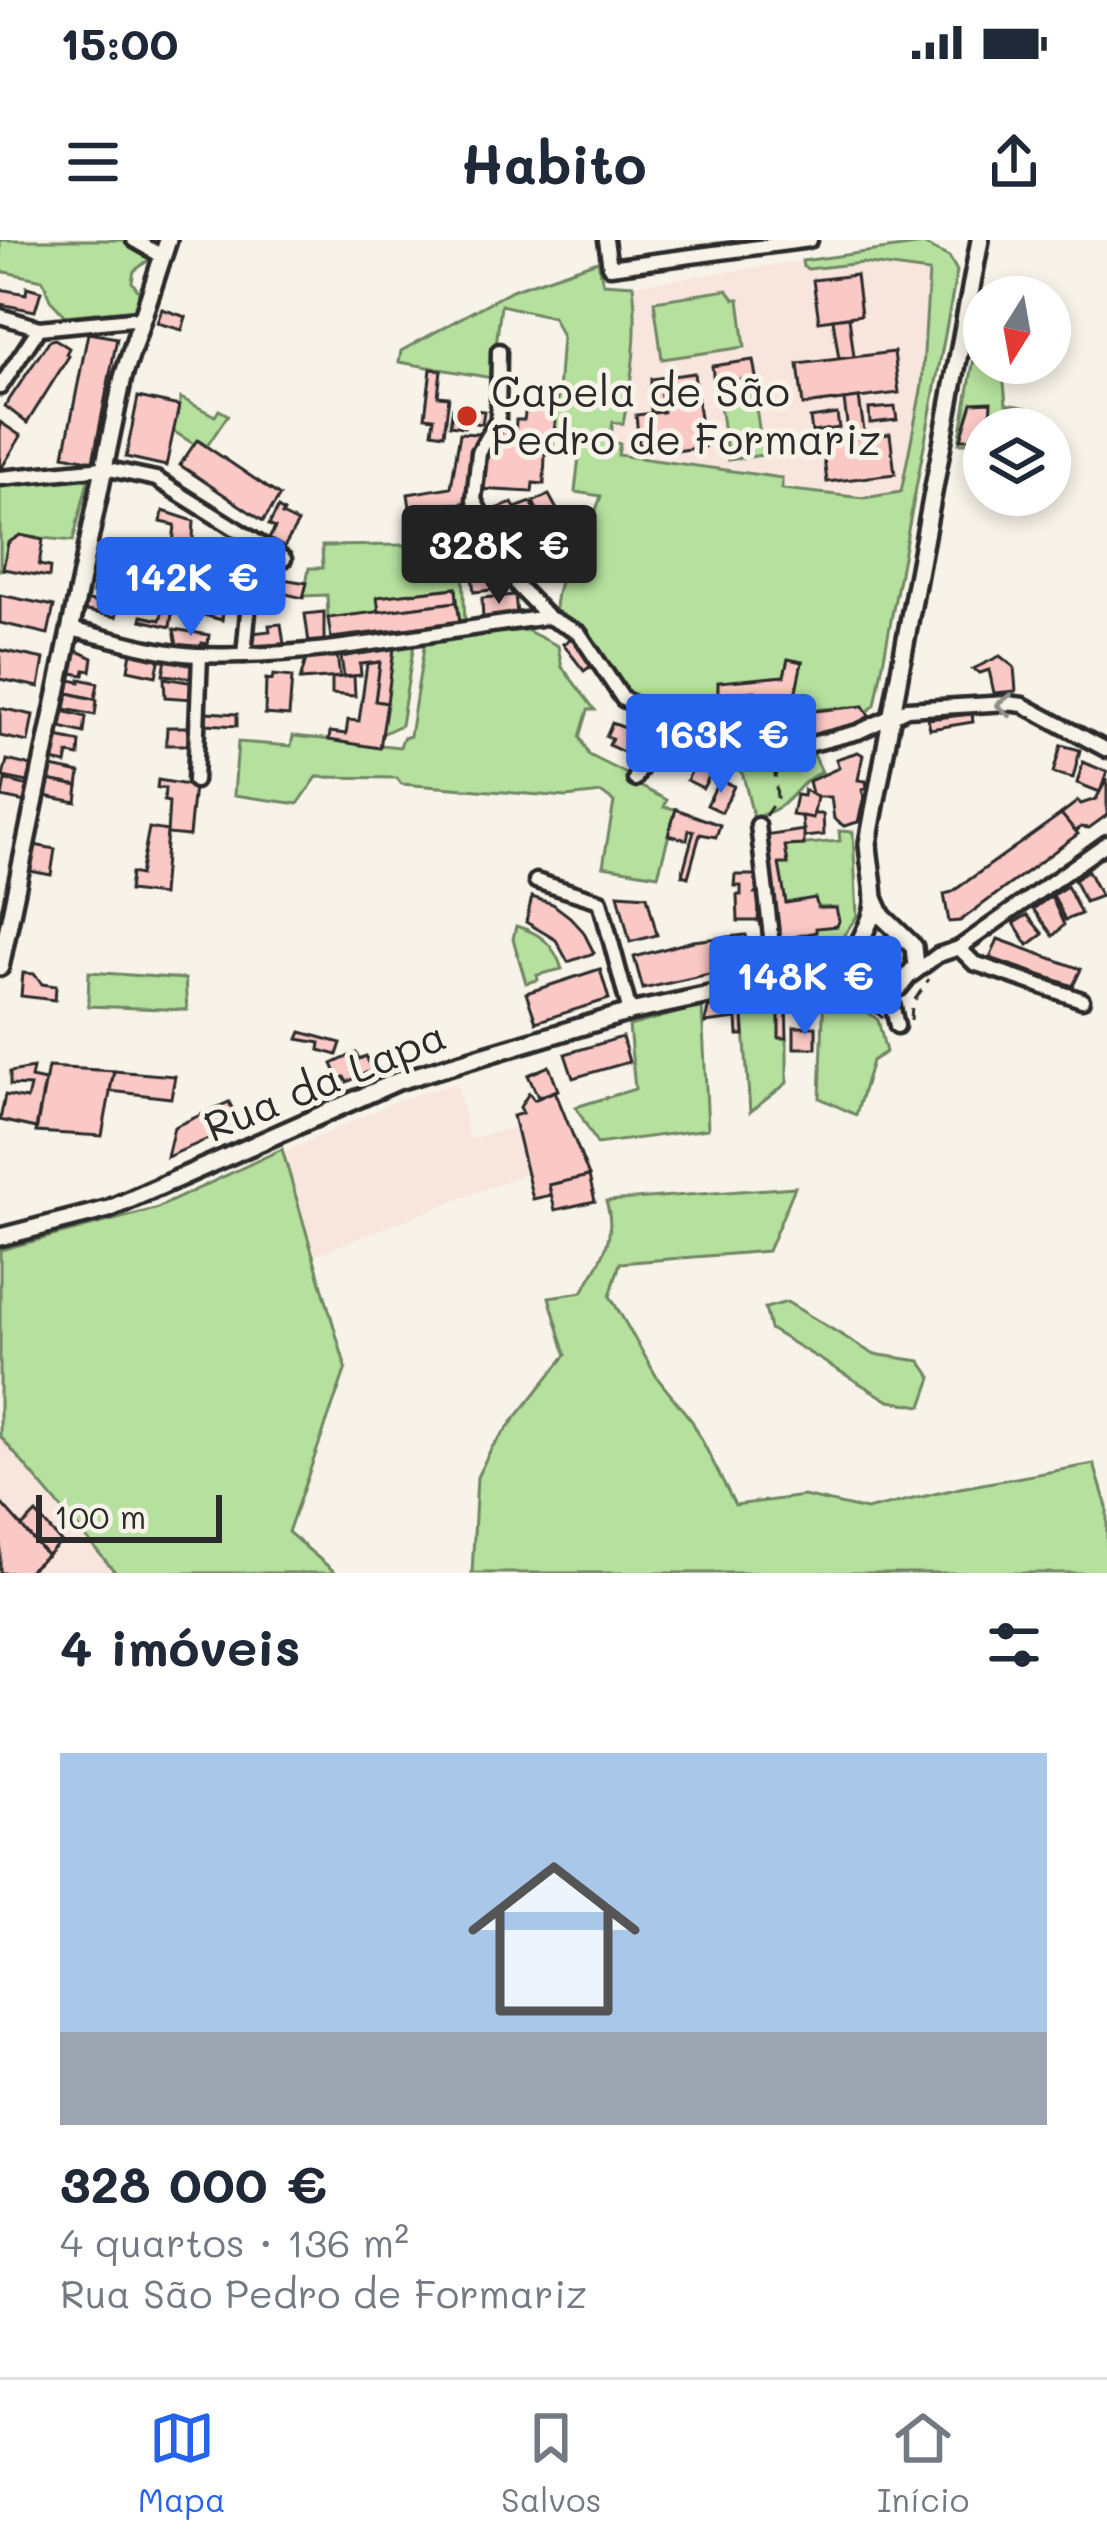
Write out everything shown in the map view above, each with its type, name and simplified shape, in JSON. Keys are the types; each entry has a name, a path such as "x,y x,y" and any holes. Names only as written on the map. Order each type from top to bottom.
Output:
{"main road":[{"path":"874,898 882,916 905,935 916,956 912,975 890,990 855,985 858,942 869,929 874,898 868,843 980,240"},
{"path":"0,967 122,377 165,248"},
{"path":"858,942 884,927 905,935"},
{"name":"Rua da Lapa","path":"0,1237 109,1209 398,1081 630,1012 821,971 858,942"},
{"name":"Rua da Lapa","path":"821,971 855,985"}],"street":[{"path":"134,240 165,248"},
{"path":"606,240 610,267 810,240"},
{"path":"0,316 40,328 142,318"},
{"path":"0,386 40,328"},
{"path":"499,351 498,420 479,452 474,500 518,586 548,617 578,633 623,699 725,737 808,745 858,732 907,709 1024,705 1107,750"},
{"path":"0,478 104,468 156,479 284,559"},
{"path":"244,655 248,612 238,568 250,538"},
{"path":"520,621 531,599"},
{"path":"70,629 200,655 244,655 548,617"},
{"path":"194,781 200,655"},
{"path":"635,779 668,719"},
{"path":"758,825 776,980"},
{"path":"912,975 923,963 953,950 1107,843"},
{"path":"536,881 600,901 630,1012"},
{"path":"905,935 1082,1000"},
{"path":"890,990 898,1024"}],"path":[{"path":"758,825 774,805 775,774 806,757 808,745"},
{"path":"855,985 882,1016 898,1024 930,976"}],"shaded area":[{"path":"923,244 949,257 957,271 911,524 607,461 624,359 626,286"},
{"path":"457,1083 469,1139 516,1127 527,1173 313,1256 283,1153 398,1100"},
{"path":"0,1436 51,1500 116,1573 0,1573"}],"green space":[{"path":"0,240 125,240 154,256 134,271 137,309 65,316 50,300 43,280 0,271"},
{"path":"923,244 949,257 957,271 875,705 867,712 863,706 794,711 780,695 802,662 788,659 784,676 719,683 719,694 755,691 757,707 731,701 728,710 736,712 734,728 647,705 625,691 588,630 555,613 560,581 601,496 575,492 581,437 555,433 562,337 553,317 501,305 492,378 399,362 401,351 512,290 598,261 603,283 633,285 635,303 623,424 613,422 610,441 620,444 618,455 782,478 782,489 864,498 901,492 922,385 929,272 862,263 808,269 802,261"},
{"path":"727,290 739,299 745,347 662,359 654,301"},
{"path":"969,384 1004,384 1006,404 1027,408 965,408"},
{"path":"753,387 763,455 728,460 718,392"},
{"path":"181,398 215,416 219,410 228,415 207,446 173,431"},
{"path":"80,476 88,481 73,541 20,536 8,543 0,570 0,484"},
{"path":"487,544 501,565 463,571 465,624 331,642 331,638 459,622 456,588 378,597 379,612 328,618 327,595 304,596 309,568 323,568 322,546"},
{"path":"526,630 558,646 562,667 595,710 588,710 580,737 589,755 667,800 664,807 676,809 658,875 603,866 614,802 602,793 566,797 401,784 397,778 317,777 298,804 234,795 238,742 291,746 293,736 400,747 403,738 410,736 425,641"},
{"path":"414,644 401,725 382,734 394,648"},
{"path":"738,744 813,753 822,772 778,808 754,820 743,775 730,758"},
{"path":"839,831 853,832 857,916 831,954 782,963 780,942 815,933 816,928 837,926 836,908 786,903 779,864 788,863 785,846 840,841"},
{"path":"516,926 545,941 562,969 526,983 513,939"},
{"path":"885,936 902,942 908,959 902,976 885,982 868,976 862,959 868,942"},
{"path":"89,972 185,979 187,1010 88,1006"},
{"path":"824,988 839,989 878,1020 886,1052 872,1061 856,1115 820,1098"},
{"path":"786,991 786,996 768,1000 768,1013 779,1013 780,1038 787,1038 787,1083 750,1112 742,1000"},
{"path":"702,1006 708,1129 597,1144 576,1107 635,1089 629,1026"},
{"path":"282,1149 346,1368 288,1532 336,1573 116,1573 0,1436 0,1250 155,1209"},
{"path":"795,1187 768,1251 620,1263 610,1296 658,1379 692,1421 735,1505 804,1496 866,1510 1094,1464 1107,1507 1107,1573 472,1573 477,1477 492,1447 566,1355 549,1297 582,1292 595,1271 610,1226 606,1201"},
{"path":"787,1302 873,1354 920,1361 932,1378 922,1406 889,1401 770,1329 765,1308"}],"building":[{"path":"856,275 861,315 819,321 813,280"},
{"path":"27,287 41,291 35,311 0,304 0,289 26,294"},
{"path":"162,309 186,317 182,330 157,323"},
{"path":"849,317 854,357 839,359 833,319"},
{"path":"88,333 117,338 93,461 64,455"},
{"path":"55,339 69,348 69,356 27,423 5,406 49,341"},
{"path":"894,352 899,393 803,405 798,364"},
{"path":"753,360 756,377 714,383 712,366"},
{"path":"431,369 441,370 438,396 449,397 444,434 432,432 434,418 425,417"},
{"path":"694,373 696,390 661,394 663,412 651,413 651,379"},
{"path":"696,390 704,447 669,452 668,442 639,445 636,415 663,412 661,394"},
{"path":"138,397 179,406 166,466 126,457"},
{"path":"859,398 865,437 849,439 844,400"},
{"path":"991,402 991,408 970,408 972,403"},
{"path":"895,407 897,420 870,423 869,409"},
{"name":"Capela de São Pedro de Formariz","path":"453,408 484,411 482,424 450,425"},
{"path":"526,408 556,413 552,455 545,454 544,484 533,483 532,492 478,489 479,460 501,429 515,438 516,420 524,420"},
{"path":"837,414 839,428 812,432 810,418"},
{"path":"0,422 21,436 1,469 0,469"},
{"path":"460,433 478,434 465,503 410,507 408,494 451,487"},
{"path":"890,434 895,474 827,482 822,442"},
{"path":"197,440 280,496 263,521 180,465"},
{"path":"549,495 567,528 551,536 533,502"},
{"path":"531,502 561,560 545,568 515,508"},
{"path":"512,503 549,576 533,581 496,509"},
{"path":"278,508 298,523 284,547 269,539 275,528 269,525"},
{"path":"163,511 194,521 192,555 181,556 170,627 141,620 142,616 160,620 167,598 162,596 164,587 171,589 173,565 157,563 161,541 173,544 175,525 161,522"},
{"path":"20,535 43,540 39,565 50,567 49,577 3,569 8,543"},
{"path":"256,552 268,559 255,585 243,579"},
{"path":"101,560 135,567 132,580 98,573"},
{"path":"505,573 507,588 474,592 472,577"},
{"path":"95,581 125,587 123,599 93,593"},
{"path":"274,581 307,583 303,598 269,590"},
{"path":"199,583 236,588 237,594 225,592 222,620 185,610 187,602 217,606 219,593 198,590"},
{"path":"456,588 457,602 379,612 377,597"},
{"path":"0,595 54,606 48,634 0,623"},
{"path":"515,595 517,614 483,620 482,598"},
{"path":"84,600 118,607 116,617 82,610"},
{"path":"457,602 460,622 331,638 328,618"},
{"path":"324,612 324,641 309,643 305,614"},
{"path":"281,624 284,644 254,647 252,633"},
{"path":"174,629 209,635 208,644 202,643 200,650 177,646"},
{"path":"576,636 594,664 584,671 563,644"},
{"path":"394,648 387,703 375,701 380,662 360,664 361,675 344,677 341,657"},
{"path":"0,650 44,659 39,687 0,679"},
{"path":"75,650 93,658 91,671 85,670 84,675 71,673"},
{"path":"131,652 160,657 156,676 128,670"},
{"path":"337,655 340,677 300,680 306,659"},
{"path":"1000,656 1014,667 1016,691 994,693 989,670 973,669"},
{"path":"166,659 195,666 193,678 163,675"},
{"path":"788,659 802,662 795,695 780,695 794,711 785,714 757,707 755,691 718,694 718,682 784,676"},
{"path":"380,662 375,701 387,703 380,748 329,740 330,732 346,734 348,720 359,721 367,664"},
{"path":"273,675 292,677 289,716 265,714 266,679 272,680"},
{"path":"354,676 355,696 332,694 332,678"},
{"path":"164,678 194,683 193,699 165,697"},
{"path":"70,680 98,683 95,699 68,693"},
{"path":"68,693 97,700 95,715 65,709"},
{"path":"732,700 785,714 782,735 734,728 736,712 728,711"},
{"path":"863,706 869,716 853,727 807,736 782,735 785,714"},
{"path":"0,708 33,715 28,742 0,736"},
{"path":"63,711 86,717 84,733 60,727"},
{"path":"206,712 237,714 237,726 206,724"},
{"path":"972,714 973,722 930,729 928,719"},
{"path":"612,723 641,734 636,745 629,741 623,752 609,745 612,739 606,736"},
{"path":"167,727 188,727 188,745 166,745"},
{"path":"57,737 80,742 79,756 68,754 66,764 52,761"},
{"path":"675,738 690,745 679,768 663,761"},
{"path":"1061,745 1080,750 1073,778 1053,773"},
{"path":"858,752 863,755 858,780 866,781 867,788 862,790 858,822 844,826 834,819 831,797 813,797 809,781 839,768 836,759"},
{"path":"700,753 717,762 703,788 687,780"},
{"path":"7,760 32,766 28,782 3,777"},
{"path":"1083,762 1107,772 1100,792 1077,783"},
{"path":"52,767 80,773 78,786 48,780"},
{"path":"1107,779 1107,815 1075,832 1061,814 1078,801 1096,799"},
{"path":"5,780 29,786 25,802 2,797"},
{"path":"48,780 78,786 76,802 45,796"},
{"path":"158,780 194,786 189,836 167,834 169,802 164,801 165,788 157,788"},
{"path":"719,780 734,786 722,812 707,805"},
{"path":"804,790 817,797 813,818 792,815 796,795 803,796"},
{"path":"676,809 720,825 716,837 700,834 688,877 682,875 694,831 689,830 687,840 668,835"},
{"path":"823,814 824,835 804,837 802,816 813,818"},
{"path":"1061,814 1078,834 960,921 949,922 944,894"},
{"path":"149,828 167,831 162,895 129,891 131,873 140,875"},
{"path":"804,830 804,845 785,846 788,864 779,864 786,903 815,898 818,908 836,908 839,921 837,926 816,928 816,932 789,938 791,942 780,942 765,836"},
{"path":"34,845 55,849 51,875 30,871"},
{"path":"1088,871 1101,896 1085,902 1074,880"},
{"path":"735,875 761,875 755,893 760,893 758,921 738,921 741,886 734,886"},
{"path":"1067,886 1081,914 1065,920 1053,895"},
{"path":"618,894 647,896 657,935 630,942"},
{"path":"1051,896 1064,925 1053,936 1033,909"},
{"path":"532,897 570,917 594,953 568,962 556,940 526,922"},
{"path":"1027,915 1043,934 1028,945 1014,923"},
{"path":"746,935 753,964 643,989 634,957 693,941"},
{"path":"998,939 1081,969 1073,986 990,958"},
{"path":"600,969 609,999 536,1022 526,993"},
{"path":"23,973 56,986 55,1000 21,996"},
{"path":"786,996 787,1038 779,1038 779,1013 768,1013 768,999"},
{"path":"742,1000 744,1035 738,1035 737,1019 705,1023 708,1008"},
{"path":"794,1027 816,1027 816,1048 794,1048"},
{"path":"301,1032 341,1043 337,1055 319,1050 320,1043 298,1039"},
{"path":"622,1037 629,1062 573,1078 565,1054"},
{"path":"356,1053 359,1059 366,1056 372,1070 347,1082 344,1077 339,1079 332,1064"},
{"path":"549,1066 558,1090 538,1097 528,1075"},
{"path":"48,1067 114,1071 102,1136 36,1132"},
{"path":"33,1068 31,1078 45,1081 36,1128 0,1120 5,1095 27,1099 30,1086 10,1085 10,1072"},
{"path":"114,1071 175,1076 171,1098 110,1091"},
{"path":"555,1091 589,1176 549,1185 551,1195 533,1199 513,1116 523,1113 520,1107 529,1093 534,1100"},
{"path":"229,1102 240,1125 167,1157 174,1127"},
{"path":"589,1176 595,1201 555,1210 549,1185"},
{"path":"0,1502 47,1555 26,1573 0,1573"},
{"path":"36,1513 61,1542 47,1555 22,1527"}],"place":[{"name":"Capela de São Pedro de Formariz","path":"467,416"}]}
